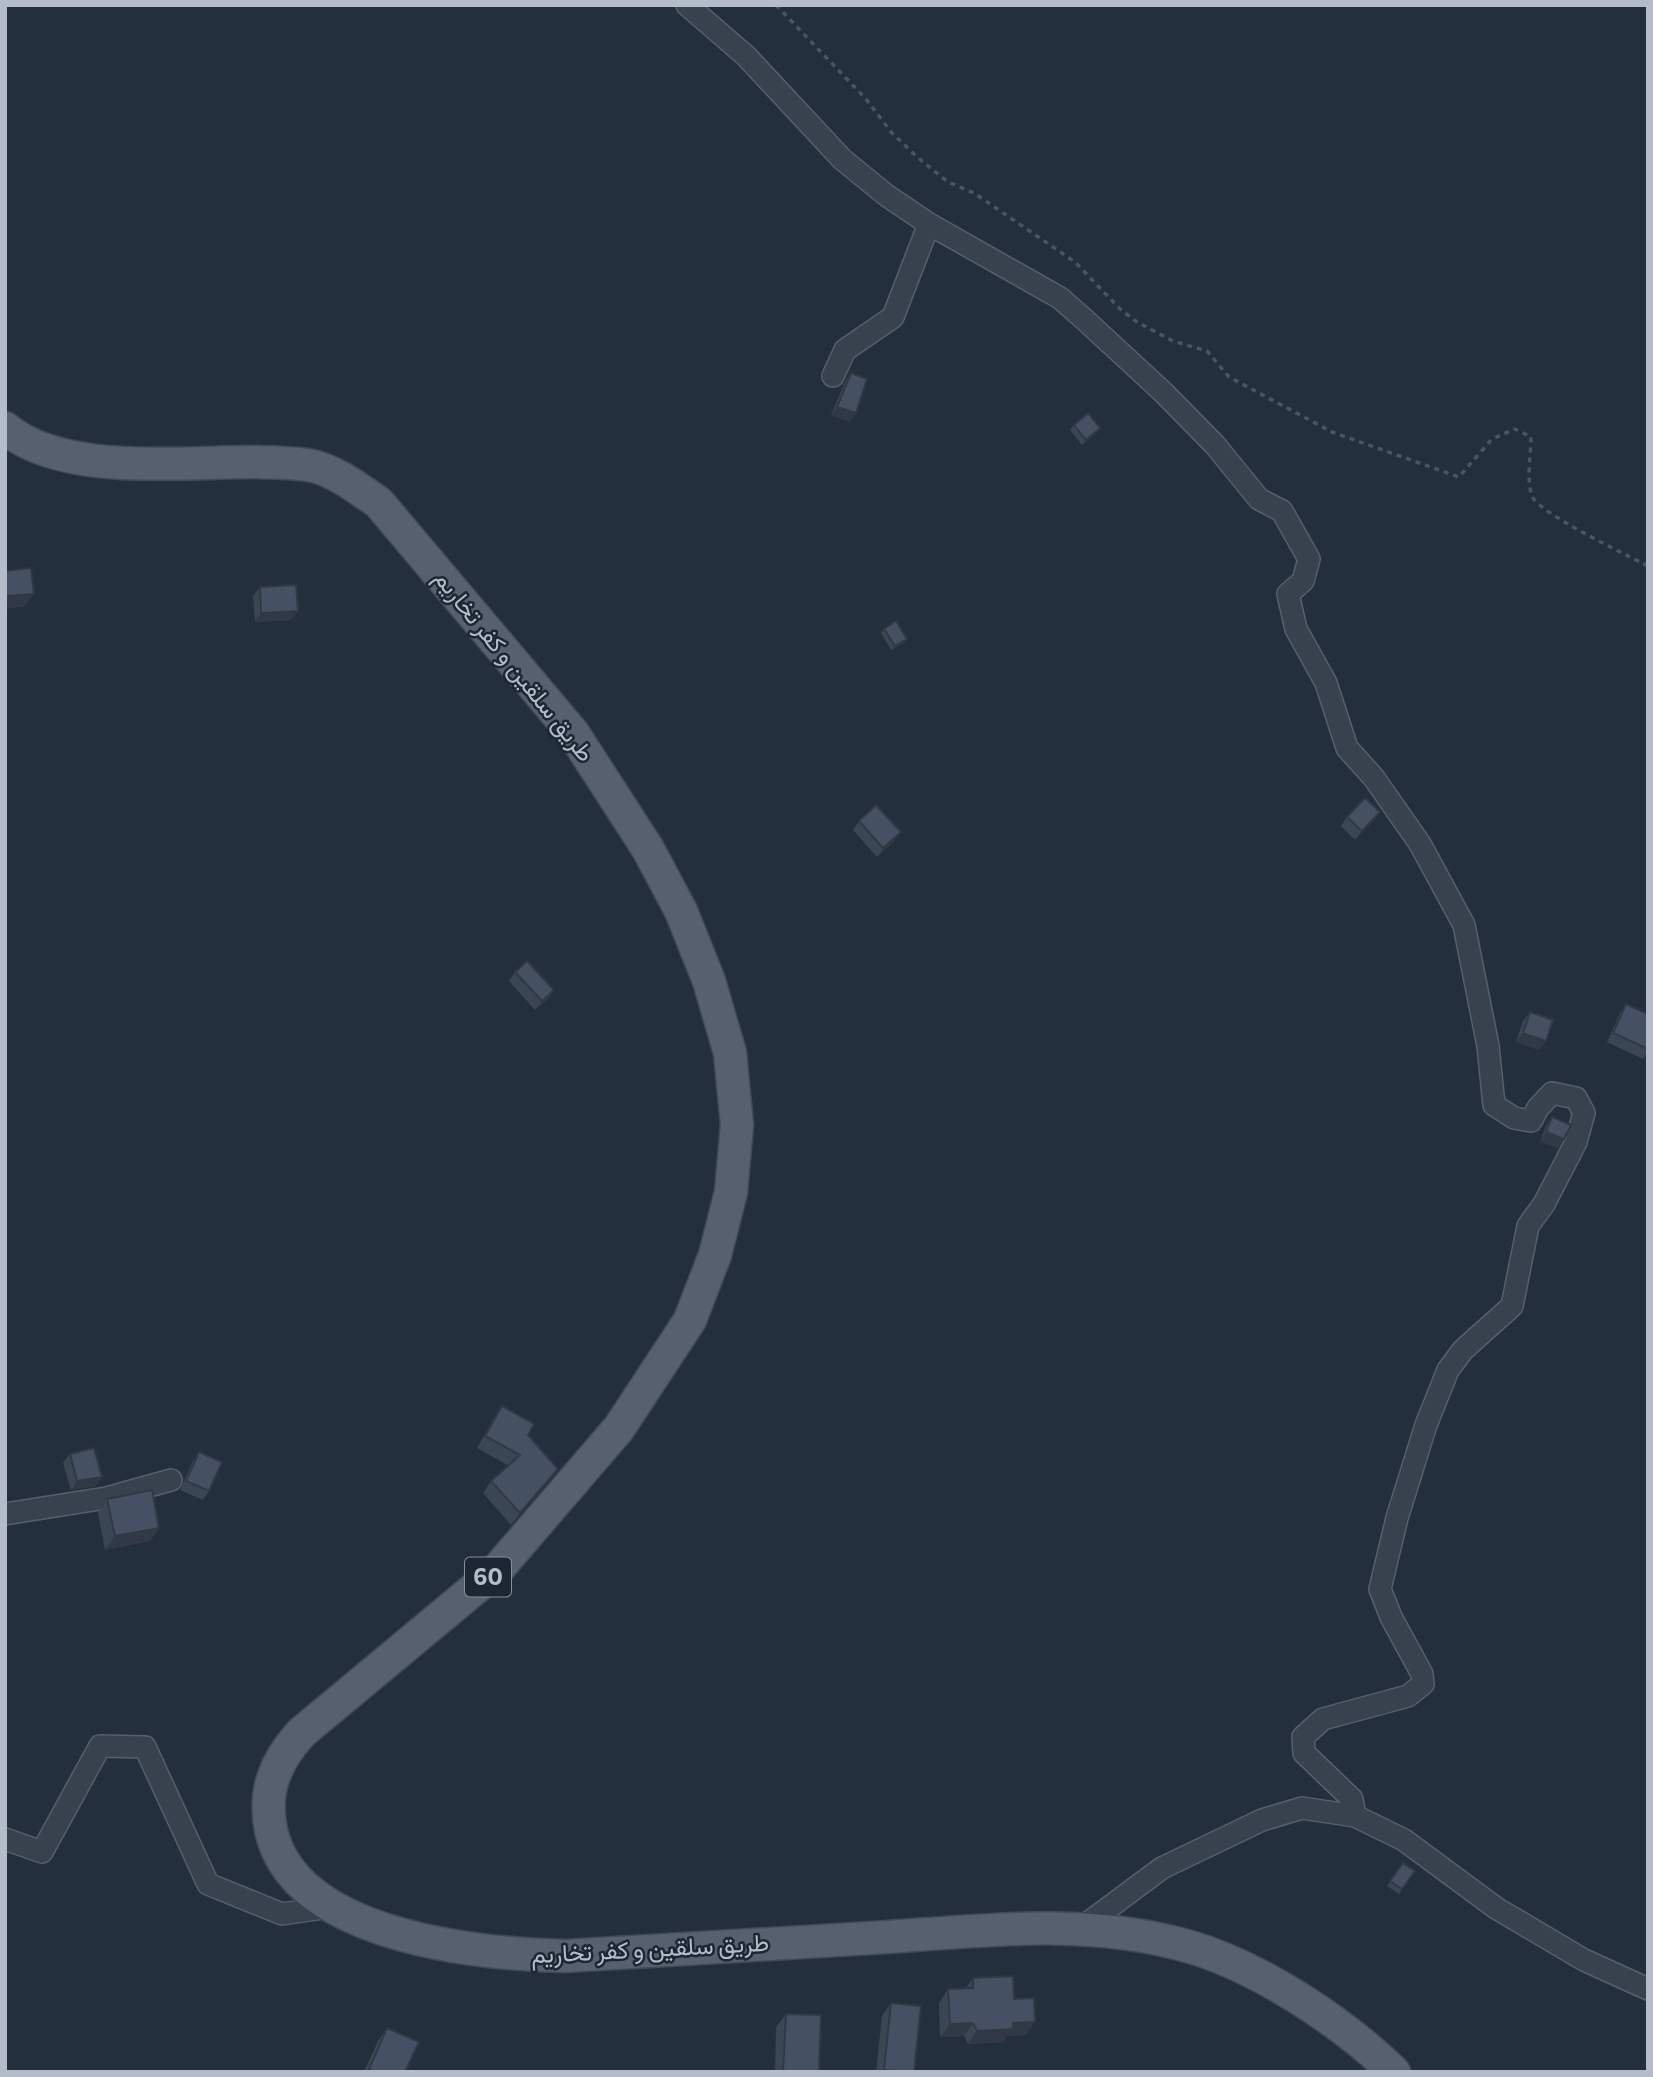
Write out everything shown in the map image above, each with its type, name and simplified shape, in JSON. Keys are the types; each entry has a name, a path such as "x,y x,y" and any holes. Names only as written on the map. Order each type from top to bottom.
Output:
{"main road":[{"name":"طريق سلقين و كفر تخاريم","path":"5,428 16,437 45,450 91,461 311,466 350,483 379,503 573,733 648,849 681,911 709,981 730,1053 737,1125 731,1192 715,1255 690,1320 619,1428 497,1570 301,1733 283,1754 270,1782 267,1811 273,1839 285,1862 300,1880 331,1907 411,1937 515,1955 565,1956 1026,1928 1131,1933 1190,1946 1241,1968 1300,2000 1373,2052 1394,2072"}],"street":[{"path":"687,5 746,56 842,159 886,195 929,224 1060,298 1164,393 1241,473 1259,499 1282,511 1309,559 1303,581 1288,594 1296,629 1326,683 1347,748 1374,778 1420,844 1464,925 1488,1046 1494,1105 1514,1118 1531,1121 1538,1108 1552,1093 1576,1098 1584,1113 1576,1142 1544,1204 1528,1226 1512,1306 1463,1350 1448,1370 1426,1425 1397,1518 1380,1589 1391,1617 1422,1674 1423,1684 1408,1696 1323,1719 1304,1737 1304,1753 1352,1799 1355,1816"},
{"path":"834,376 845,350 893,317 929,224"},
{"path":"5,1514 106,1498 172,1480"},
{"path":"5,1839 41,1852 100,1746 145,1747 208,1884 282,1913 331,1907"},
{"path":"1080,1929 1162,1868 1262,1820 1302,1808 1355,1816 1404,1840 1516,1920 1584,1959 1648,1989"}],"path":[{"path":"776,5 917,157 948,182 974,193 1075,262 1120,309 1137,322 1173,341 1207,351 1229,377 1332,432 1459,477 1492,439 1515,429 1531,437 1530,487 1533,500 1551,514 1648,566"}],"building":[{"path":"851,373 867,379 856,413 837,407"},
{"path":"1088,413 1100,428 1086,440 1074,425"},
{"path":"31,568 34,594 5,596 5,571"},
{"path":"296,585 298,611 261,613 260,587"},
{"path":"896,621 907,639 895,646 884,629"},
{"path":"1365,798 1380,812 1362,831 1347,817"},
{"path":"876,805 901,832 883,848 859,821"},
{"path":"527,961 554,990 542,1001 515,972"},
{"path":"1626,1004 1648,1014 1648,1049 1613,1033"},
{"path":"1530,1012 1553,1020 1546,1041 1523,1033"},
{"path":"1552,1117 1571,1125 1564,1139 1546,1132"},
{"path":"502,1406 534,1424 528,1435 558,1469 520,1513 491,1481 520,1455 485,1436"},
{"path":"94,1448 102,1477 77,1481 70,1454"},
{"path":"199,1452 222,1462 209,1491 186,1481"},
{"path":"152,1490 159,1528 115,1536 107,1499"},
{"path":"1403,1863 1415,1871 1402,1889 1390,1881"},
{"path":"1013,1976 1014,1999 1034,1998 1035,2022 1013,2023 1013,2029 977,2031 973,2023 950,2024 948,1989 973,1988 973,1978"},
{"path":"891,2003 921,2006 914,2072 884,2070"},
{"path":"786,2014 821,2015 819,2072 783,2072"},
{"path":"387,2028 419,2042 405,2072 374,2072 369,2069"}]}
